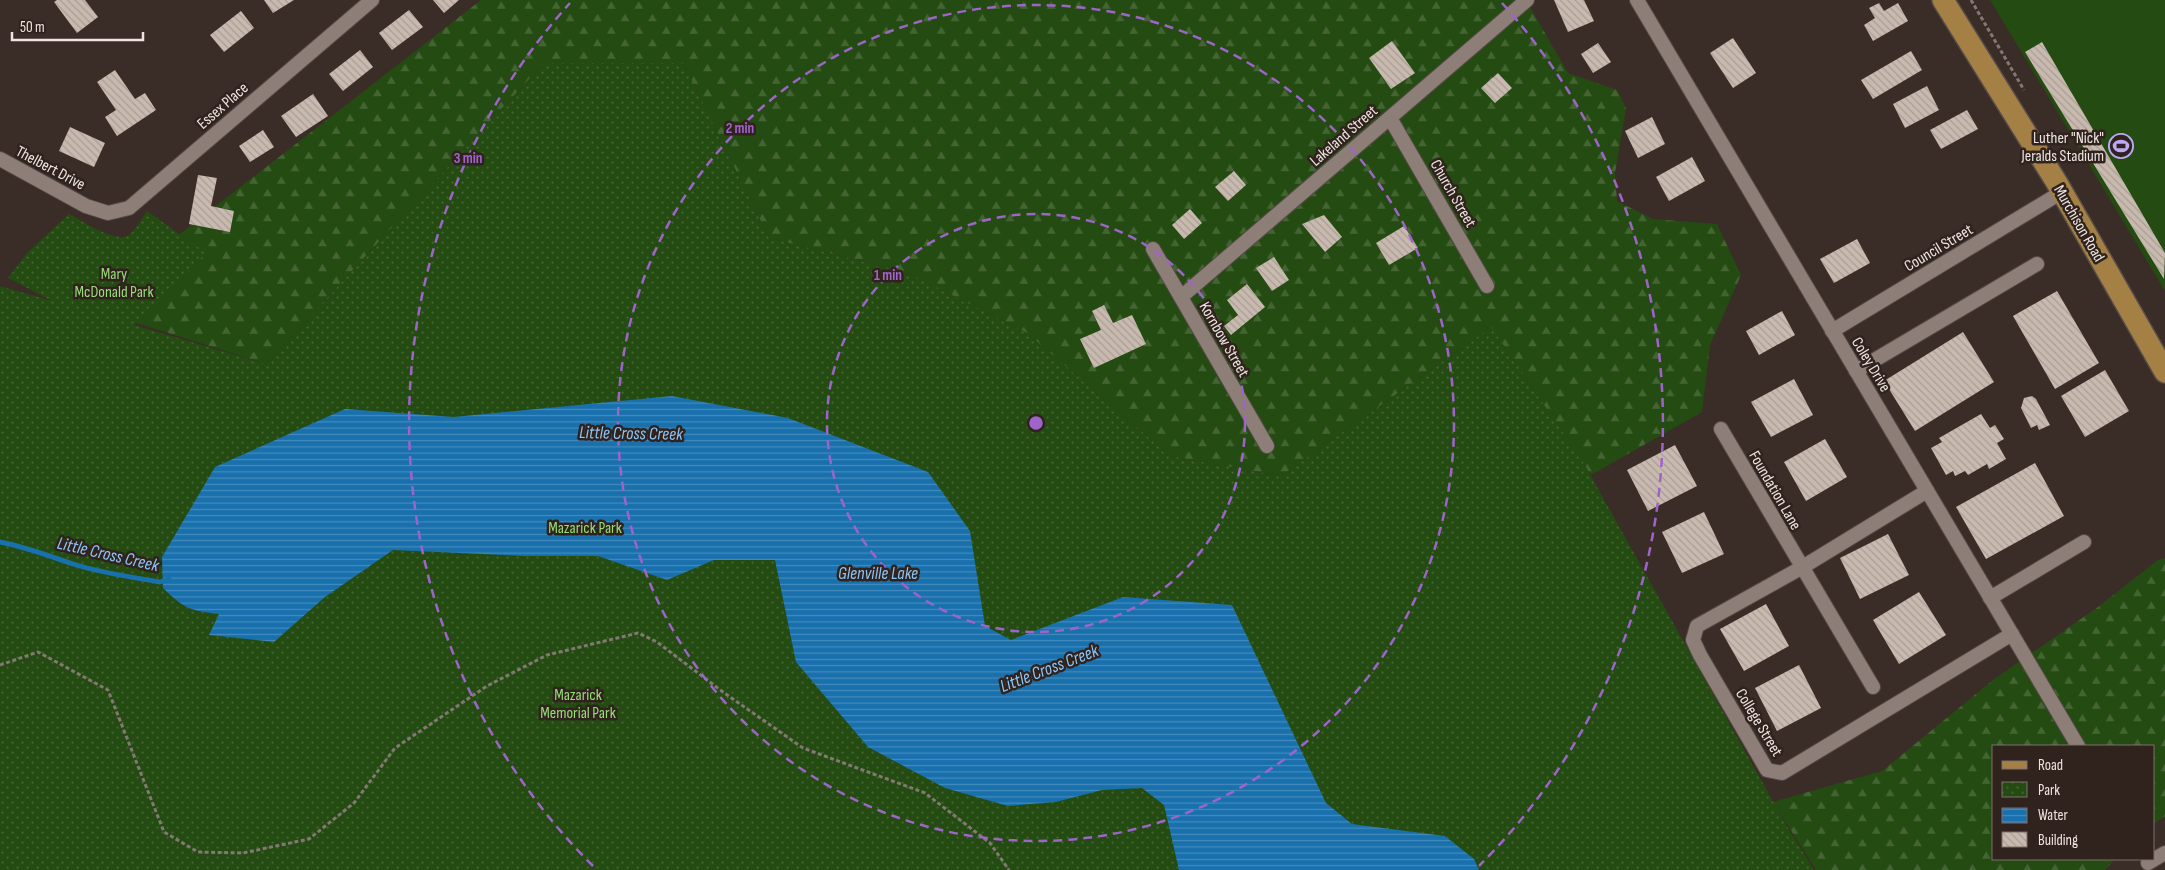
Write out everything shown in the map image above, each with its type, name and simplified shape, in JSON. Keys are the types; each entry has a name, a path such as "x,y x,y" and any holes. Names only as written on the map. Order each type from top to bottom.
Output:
{"main road":[{"name":"Murchison Road","path":"1943,0 2062,192 2165,372"}],"street":[{"name":"Essex Place","path":"86,206 108,213 129,208 372,0"},
{"name":"Lakeland Street","path":"1181,298 1528,0"},
{"name":"Coley Drive","path":"1637,0 2077,745"},
{"name":"Church Street","path":"1390,118 1487,286"},
{"name":"Thelbert Drive","path":"0,159 86,206"},
{"name":"Council Street","path":"1832,331 2062,192"},
{"name":"Kornbow Street","path":"1153,249 1268,446"},
{"path":"1856,371 2037,264"},
{"name":"Foundation Lane","path":"1721,429 1801,568 1873,687"},
{"path":"1801,568 1927,490"},
{"path":"1990,598 2084,542"},
{"name":"College Street","path":"1801,568 1697,626 1693,640 1767,770 1782,772 2012,634"}],"path":[{"path":"0,665 38,652 108,690 164,832 198,852 243,853 309,839 354,803 395,748 486,686 547,655 638,633 657,642 723,692 804,748 925,793 990,843 1009,870"}],"green space":[{"path":"481,0 1526,0 1568,73 1617,90 1626,108 1615,173 1617,201 1653,219 1717,224 1741,275 1710,345 1702,412 1591,475 1491,327 1281,476 1170,456 1027,333 908,273 769,238 683,63 544,63 266,364 86,307"},
{"name":"Luther \"Nick\" Jeralds Stadium","path":"1990,0 2165,0 2165,291"},
{"name":"Mazarick Park","path":"544,63 683,63 769,238 908,273 1027,333 1170,456 1281,476 1491,327 1583,462 1788,828 1814,870 0,870 0,286 52,301 8,278 27,253 69,214 106,234 121,237 127,236 133,231 147,211 206,253 134,325 266,364"},
{"path":"2165,558 2165,816 2155,823 2155,745 1992,745 1992,860 2114,860 2105,870 1816,870 1773,802 1882,771 1993,680 2098,607 2158,560"}],"water":[{"name":"Glenville Lake","path":"672,396 788,418 928,472 970,531 985,626 1011,640 1123,597 1232,605 1326,803 1352,824 1445,836 1474,859 1479,870 1179,870 1164,805 1142,788 1102,790 1056,802 1008,806 945,788 868,747 796,662 775,560 714,560 667,580 598,556 524,556 393,550 325,597 274,642 209,635 219,614 194,610 176,600 163,588 162,557 215,467 345,409 454,417"}],"building":[{"path":"57,0 85,0 98,17 77,33 54,2"},
{"path":"264,0 294,0 273,13"},
{"path":"433,0 459,0 444,13"},
{"path":"1554,0 1584,0 1594,21 1568,32"},
{"path":"1879,3 1884,11 1898,3 1908,21 1873,41 1864,25 1875,18 1869,8"},
{"path":"409,10 423,27 392,50 379,33"},
{"path":"241,11 254,28 224,52 210,35"},
{"path":"1733,38 1756,73 1733,88 1710,53"},
{"path":"1392,41 1415,73 1391,89 1369,58"},
{"path":"2042,42 2165,253 2164,279 2025,52"},
{"path":"1598,43 1611,62 1593,73 1581,54"},
{"path":"360,50 373,67 343,91 329,74"},
{"path":"1911,51 1922,70 1873,99 1861,80"},
{"path":"115,70 135,99 145,93 156,110 117,136 105,117 116,110 97,82"},
{"path":"1498,73 1512,88 1495,103 1481,88"},
{"path":"1927,86 1939,110 1905,128 1893,104"},
{"path":"313,94 328,116 296,137 281,116"},
{"path":"1967,110 1978,129 1941,149 1930,130"},
{"path":"1652,117 1665,144 1638,158 1625,131"},
{"path":"70,127 105,143 94,167 59,151"},
{"path":"263,130 274,147 250,162 239,146"},
{"path":"1692,157 1705,181 1669,201 1656,177"},
{"path":"1234,171 1246,185 1228,201 1215,187"},
{"path":"198,175 217,178 211,206 234,211 230,232 189,224"},
{"path":"1190,209 1202,223 1184,239 1172,225"},
{"path":"1324,215 1342,237 1325,252 1302,224"},
{"path":"1404,226 1418,248 1389,265 1376,243"},
{"path":"1857,239 1870,263 1834,283 1820,259"},
{"path":"1274,257 1289,280 1272,291 1256,268"},
{"path":"1247,284 1265,307 1231,335 1224,326 1238,315 1227,300"},
{"path":"2057,291 2099,363 2055,389 2013,316"},
{"path":"1104,305 1113,323 1132,315 1146,344 1094,368 1080,339 1101,330 1092,311"},
{"path":"1782,311 1795,335 1759,355 1746,331"},
{"path":"1963,332 1994,382 1915,431 1884,381"},
{"path":"2105,370 2129,411 2085,437 2061,396"},
{"path":"1794,379 1813,415 1771,437 1751,402"},
{"path":"2032,396 2036,399 2050,425 2039,430 2037,425 2031,428 2021,408 2024,398"},
{"path":"1981,414 1990,428 1995,425 2004,439 1997,443 2006,459 1989,469 1987,464 1968,475 1965,471 1955,476 1953,471 1946,475 1931,448 1942,442 1939,438"},
{"path":"1825,439 1847,477 1806,501 1784,462"},
{"path":"1675,445 1697,486 1648,511 1627,470"},
{"path":"2035,463 2064,516 1986,559 1956,507"},
{"path":"1704,512 1724,554 1682,573 1662,532"},
{"path":"1888,534 1909,575 1860,599 1840,558"},
{"path":"1919,592 1946,635 1899,664 1873,620"},
{"path":"1766,604 1789,646 1744,671 1720,629"},
{"path":"1799,665 1821,708 1777,731 1755,688"}],"waterway":[{"name":"Little Cross Creek","path":"0,542 105,572 160,582 169,579"}],"place":[{"name":"Luther \"Nick\" Jeralds Stadium","path":"2121,146"}],"park label":[{"name":"Mary McDonald Park","path":"114,282"},
{"name":"Mazarick Memorial Park","path":"578,703"}]}
